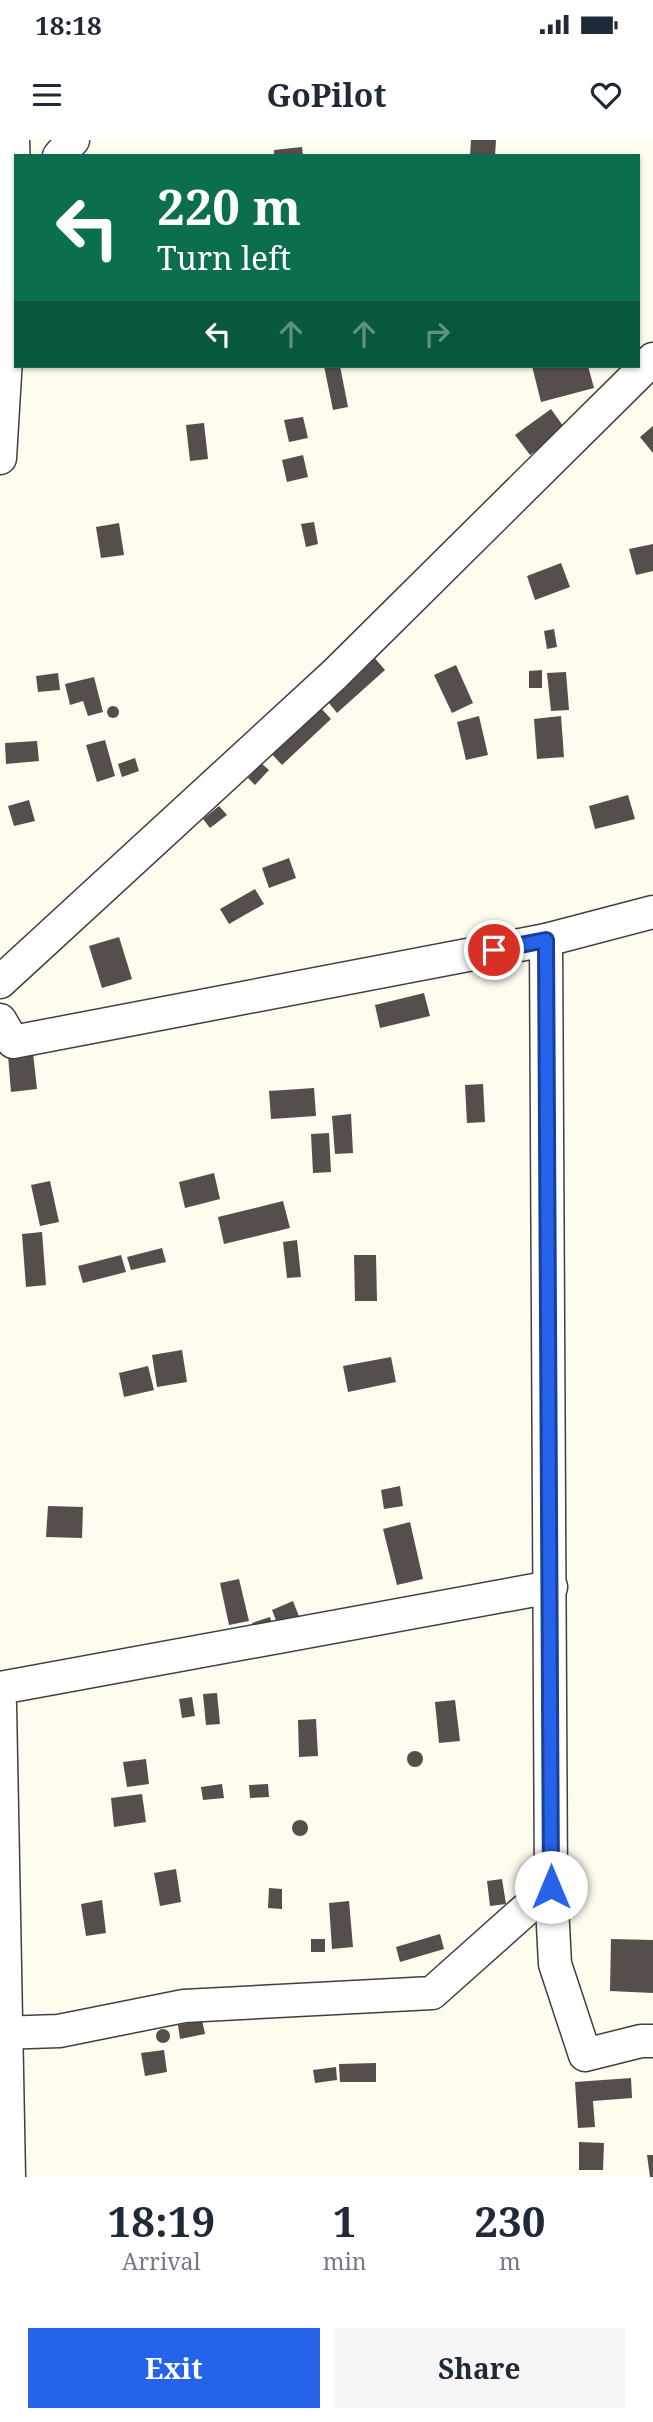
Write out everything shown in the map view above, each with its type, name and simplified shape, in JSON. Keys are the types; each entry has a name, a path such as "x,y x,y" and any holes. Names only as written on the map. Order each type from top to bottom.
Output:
{"street":[{"path":"13,140 14,174"},
{"path":"61,154 72,140"},
{"path":"0,458 14,225"},
{"path":"0,982 334,674 653,359"},
{"path":"0,1020 13,1042 546,940 653,912"},
{"path":"546,940 551,1887 555,1964 585,2055 641,2041 653,2041"},
{"path":"0,1688 551,1587"},
{"path":"0,1705 4,2033 9,2177"},
{"path":"4,2033 59,2031 184,2006 432,1993 551,1887"}],"building":[{"path":"471,140 496,140 495,154 470,154"},
{"path":"302,147 303,154 274,154 274,150"},
{"path":"324,368 340,368 348,407 333,410"},
{"path":"532,368 589,368 594,388 541,402"},
{"path":"551,409 566,430 530,455 515,435"},
{"path":"303,417 308,438 289,442 284,420"},
{"path":"204,423 208,459 190,461 186,425"},
{"path":"653,426 653,453 640,437"},
{"path":"303,455 308,477 287,482 282,460"},
{"path":"314,522 318,544 306,547 301,524"},
{"path":"119,523 124,555 101,558 96,527"},
{"path":"653,544 653,571 636,575 629,549"},
{"path":"561,563 570,587 535,600 527,576"},
{"path":"554,629 557,647 547,649 544,631"},
{"path":"372,655 385,670 337,713 325,698"},
{"path":"456,665 473,703 452,713 434,675"},
{"path":"542,670 542,688 529,688 529,671"},
{"path":"566,672 569,710 551,711 547,673"},
{"path":"58,673 60,690 38,692 36,676"},
{"path":"94,677 103,712 88,716 83,701 70,705 65,684"},
{"path":"318,705 331,719 282,765 269,751"},
{"path":"113,706 119,712 113,718 107,712"},
{"path":"479,716 488,755 466,760 457,722"},
{"path":"561,716 564,757 537,759 534,719"},
{"path":"105,740 115,776 97,782 86,745"},
{"path":"37,741 39,761 6,764 5,743"},
{"path":"135,758 139,771 122,777 118,764"},
{"path":"261,763 269,770 255,785 248,778"},
{"path":"628,795 635,819 595,829 589,806"},
{"path":"29,800 35,821 14,826 8,806"},
{"path":"219,806 227,815 210,828 203,819"},
{"path":"289,858 296,878 269,888 262,868"},
{"path":"255,889 264,904 229,924 220,909"},
{"path":"119,937 132,979 102,988 89,946"},
{"path":"424,993 430,1016 380,1028 375,1005"},
{"path":"33,1053 37,1089 11,1092 8,1055"},
{"path":"483,1084 485,1122 467,1123 465,1085"},
{"path":"314,1088 316,1116 271,1119 269,1091"},
{"path":"351,1114 353,1153 335,1154 332,1116"},
{"path":"329,1133 331,1172 313,1173 311,1134"},
{"path":"214,1173 220,1199 185,1208 179,1182"},
{"path":"50,1181 59,1222 40,1226 31,1185"},
{"path":"283,1201 290,1228 224,1244 218,1217"},
{"path":"42,1232 46,1285 26,1287 22,1234"},
{"path":"297,1240 301,1277 287,1278 283,1242"},
{"path":"162,1248 166,1262 131,1270 127,1257"},
{"path":"121,1255 126,1272 83,1283 78,1266"},
{"path":"354,1255 376,1255 377,1301 355,1301"},
{"path":"182,1350 187,1382 157,1387 152,1355"},
{"path":"391,1357 396,1382 348,1392 343,1366"},
{"path":"148,1366 154,1390 124,1397 119,1373"},
{"path":"400,1486 403,1506 384,1509 381,1490"},
{"path":"48,1506 83,1507 82,1538 46,1537"},
{"path":"410,1522 423,1579 397,1585 383,1529"},
{"path":"239,1579 249,1621 229,1625 220,1583"},
{"path":"293,1601 300,1619 279,1628 272,1610"},
{"path":"270,1617 273,1627 255,1633 252,1623"},
{"path":"217,1693 220,1724 206,1725 203,1694"},
{"path":"192,1697 195,1716 182,1718 179,1699"},
{"path":"455,1700 460,1741 439,1743 435,1702"},
{"path":"316,1719 318,1756 299,1757 298,1720"},
{"path":"412,1751 418,1751 423,1759 421,1765 412,1767 407,1762 407,1756"},
{"path":"146,1759 149,1784 127,1787 123,1762"},
{"path":"222,1784 224,1798 203,1800 201,1787"},
{"path":"268,1784 269,1797 250,1798 249,1785"},
{"path":"142,1794 146,1822 114,1827 111,1798"},
{"path":"300,1820 308,1828 300,1836 292,1828"},
{"path":"176,1869 181,1902 160,1906 154,1873"},
{"path":"502,1879 506,1904 490,1906 487,1881"},
{"path":"269,1888 282,1889 282,1909 268,1908"},
{"path":"102,1900 106,1933 86,1936 81,1904"},
{"path":"349,1901 353,1947 332,1949 329,1903"},
{"path":"440,1934 444,1949 400,1962 396,1947"},
{"path":"311,1939 325,1939 325,1952 311,1952"},
{"path":"611,1939 653,1940 653,1993 610,1991"},
{"path":"202,2020 205,2034 180,2039 178,2025"},
{"path":"163,2029 168,2031 168,2041 163,2043 158,2041 156,2036 158,2031"},
{"path":"164,2050 167,2072 145,2076 141,2053"},
{"path":"376,2063 376,2082 340,2082 339,2064"},
{"path":"336,2067 337,2080 315,2083 313,2070"},
{"path":"631,2078 632,2098 593,2101 595,2127 578,2128 575,2082"},
{"path":"579,2142 604,2143 603,2170 579,2170"},
{"path":"647,2155 653,2155 653,2177 650,2177"}],"route":[{"path":"494,950 546,940 551,1887"}]}
